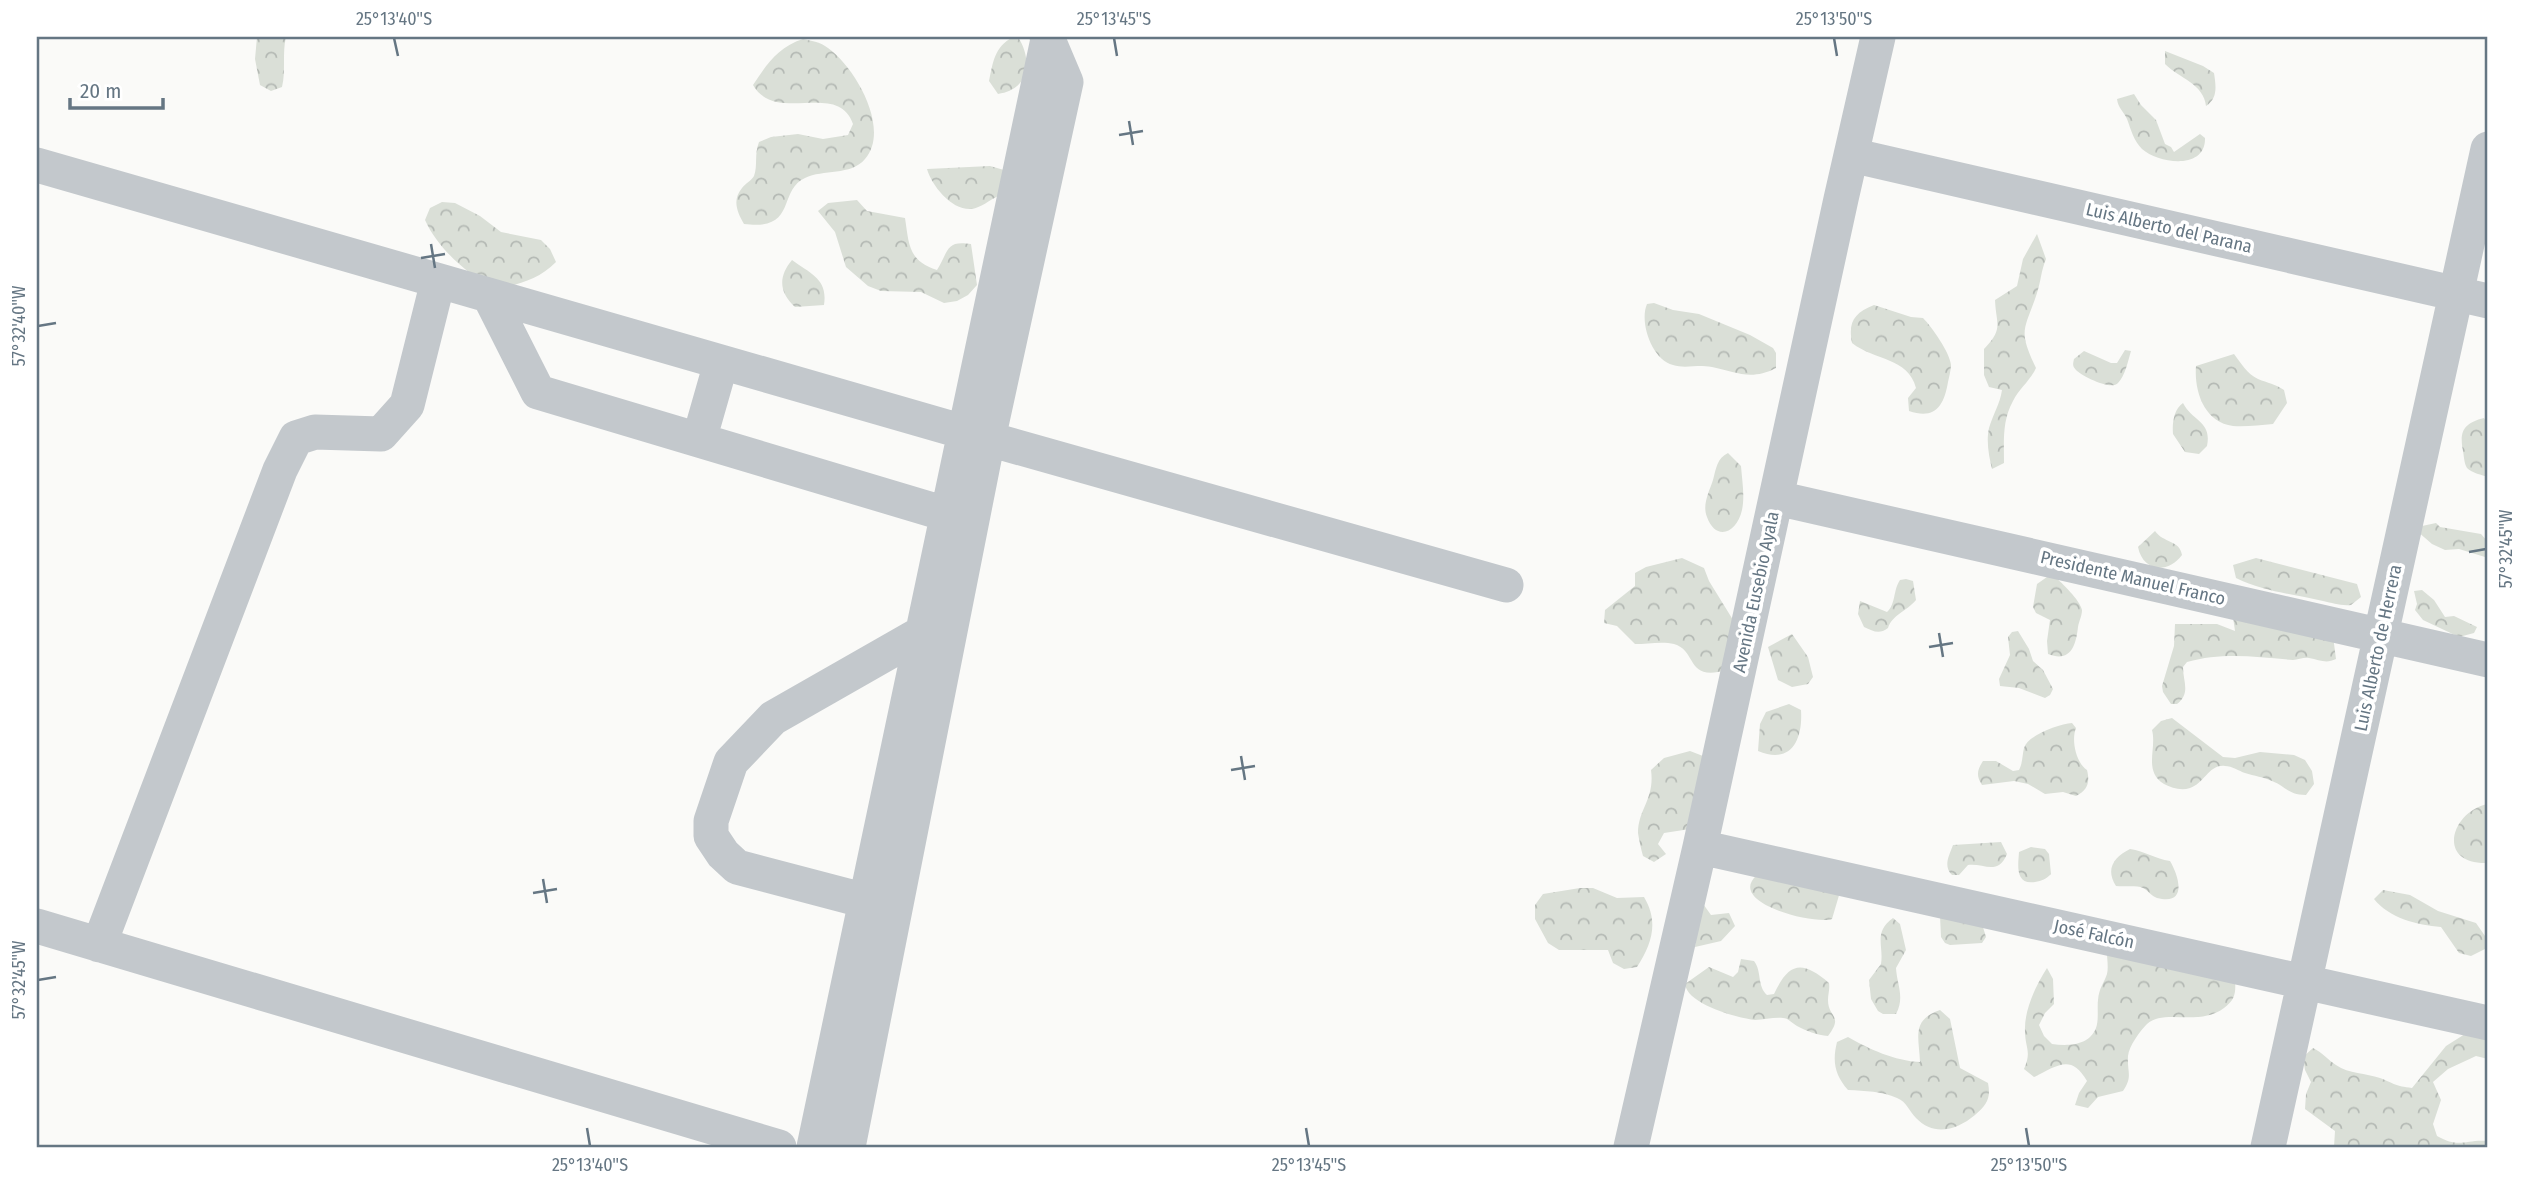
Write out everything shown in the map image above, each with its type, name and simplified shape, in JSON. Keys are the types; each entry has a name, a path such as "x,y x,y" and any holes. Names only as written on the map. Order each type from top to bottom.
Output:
{"street":[{"name":"Avenida Eusebio Ayala","path":"1631,1147 1700,847 1878,37"},
{"path":"848,1147 922,633 946,514 976,436 1066,82 1048,38"},
{"path":"814,1147 881,904 976,436 1048,38"},
{"name":"Luis Alberto de Herrera","path":"2268,1147 2381,635 2472,297 2488,149"},
{"name":"Luis Alberto del Parana","path":"1851,155 2472,297"},
{"path":"37,165 976,436 1506,585"},
{"path":"99,945 281,470 296,438 315,432 381,434 407,405 438,281"},
{"path":"489,295 538,392 946,514"},
{"path":"699,440 721,363"},
{"name":"Presidente Manuel Franco","path":"1777,498 2488,660"},
{"path":"881,904 737,867 723,854 711,836 711,821 732,762 772,718 922,633"},
{"name":"José Falcón","path":"1700,847 2488,1023"},
{"path":"37,926 779,1147"}],"green space":[{"path":"257,37 286,37 282,87 271,91 260,85 255,59"},
{"path":"1013,37 1018,37 1026,55 1025,73 1016,87 998,94 989,81 993,62 1002,46"},
{"path":"803,39 828,48 849,69 872,116 872,146 865,159 852,168 812,175 797,184 780,216 772,222 761,225 744,224 736,202 739,192 754,176 759,142 771,137 798,134 823,139 848,135 853,124 845,111 834,105 776,102 763,96 753,85 768,63 794,42"},
{"path":"2165,51 2214,73 2216,87 2210,103 2206,106 2201,92 2165,64"},
{"path":"2134,94 2156,120 2165,144 2174,152 2200,134 2205,138 2198,155 2190,159 2170,161 2142,149 2117,99"},
{"path":"990,166 1004,170 998,196 972,209 965,209 950,202 933,183 927,169"},
{"path":"857,200 867,211 905,218 909,244 915,256 920,262 937,270 952,245 971,244 977,285 968,295 957,301 944,303 921,292 881,291 868,286 846,267 835,232 818,211 828,203"},
{"path":"442,202 455,203 480,216 501,232 541,240 550,249 556,262 527,281 493,289 454,259 431,231 425,220 430,208"},
{"path":"2037,234 2046,259 2025,330 2026,345 2036,368 2009,409 2004,431 2004,463 1992,469 1988,433 2002,390 1989,387 1984,375 1984,349 1997,331 1995,300 2017,286 2023,259"},
{"path":"792,260 821,283 825,296 824,305 795,307 786,296 782,284 784,272"},
{"path":"1654,303 1673,310 1699,314 1750,335 1773,348 1776,353 1776,368 1751,375 1707,366 1678,366 1666,362 1653,348 1646,330 1647,304"},
{"path":"1874,305 1911,317 1923,318 1944,347 1950,360 1950,371 1944,398 1932,412 1926,414 1909,411 1908,398 1916,388 1906,370 1852,343 1851,329 1854,319"},
{"path":"2125,350 2131,351 2127,364 2120,380 2114,385 2090,379 2073,366 2074,359 2084,351 2117,363"},
{"path":"2234,354 2254,377 2284,390 2287,403 2273,424 2233,426 2215,418 2203,404 2197,385 2196,366"},
{"path":"2183,403 2207,431 2207,446 2199,454 2185,452 2173,434 2174,417"},
{"path":"2484,418 2488,425 2488,477 2467,468 2462,444 2464,429 2472,422"},
{"path":"1728,453 1741,466 1743,505 1736,524 1726,532 1721,532 1711,525 1707,517 1706,503 1718,464"},
{"path":"2436,523 2440,527 2481,534 2488,542 2488,553 2485,557 2459,549 2445,550 2432,544 2417,531 2422,526"},
{"path":"2155,531 2181,550 2182,555 2170,565 2150,566 2141,555 2138,547"},
{"path":"1682,558 1704,568 1738,628 1727,670 1704,672 1674,644 1635,644 1617,626 1604,623 1605,610 1635,586 1635,573 1646,567"},
{"path":"2256,558 2357,584 2361,597 2351,605 2340,605 2268,590 2236,578 2233,565"},
{"path":"2054,576 2066,587 2082,610 2074,646 2062,656 2048,654 2050,620 2036,613 2033,607 2037,584"},
{"path":"1900,580 1913,581 1916,600 1896,616 1885,630 1876,632 1864,627 1858,614 1860,601 1887,612"},
{"path":"2422,590 2434,600 2445,617 2454,616 2477,627 2474,633 2459,637 2423,620 2415,610 2417,604 2414,591"},
{"path":"2233,617 2333,636 2336,659 2326,661 2227,656 2187,662 2183,667 2184,696 2177,704 2171,704 2162,686 2174,646 2175,624 2217,624 2235,631"},
{"path":"2018,631 2033,661 2043,670 2053,689 2045,698 2019,688 2000,686 1999,679 2010,655 2008,637 2012,632"},
{"path":"1792,634 1808,657 1813,677 1808,684 1792,687 1778,680 1768,647"},
{"path":"1789,704 1801,710 1800,731 1793,747 1779,755 1758,751 1760,724 1766,712"},
{"path":"2172,718 2223,757 2235,758 2260,752 2294,755 2305,760 2312,771 2314,784 2306,795 2300,795 2269,780 2219,766 2190,788 2173,788 2164,784 2154,773 2152,766 2152,730 2161,721"},
{"path":"2072,723 2076,728 2076,751 2088,774 2087,785 2080,794 2045,794 2028,784 2014,781 1982,785 1978,773 1983,761 1996,761 2013,771 2019,770 2024,748 2031,739 2052,728"},
{"path":"1690,751 1703,756 1690,829 1664,833 1658,844 1666,854 1654,862 1643,856 1638,833 1651,789 1651,770 1664,758"},
{"path":"2488,804 2488,863 2471,861 2460,856 2454,837 2465,816"},
{"path":"2001,842 2007,854 1999,865 1968,865 1959,875 1949,872 1948,861 1953,845"},
{"path":"2031,847 2045,849 2049,854 2051,874 2035,882 2024,881 2018,868 2019,852"},
{"path":"2130,849 2170,861 2178,881 2177,894 2173,898 2157,898 2140,887 2116,886 2111,869 2116,860"},
{"path":"1757,875 1840,892 1832,919 1809,919 1776,910 1762,903 1753,895 1750,885"},
{"path":"1593,888 1617,898 1644,897 1651,915 1652,933 1647,950 1637,967 1624,969 1613,963 1608,950 1559,950 1548,943 1535,919 1535,905 1543,894"},
{"path":"2383,890 2410,895 2438,911 2476,923 2485,936 2485,949 2471,956 2459,953 2441,927 2395,916 2374,899"},
{"path":"1701,901 1711,915 1729,913 1735,926 1721,941 1695,947"},
{"path":"1940,916 1982,924 1986,937 1982,943 1945,943 1941,937"},
{"path":"1893,918 1900,924 1906,950 1896,968 1899,1008 1896,1014 1883,1014 1871,999 1869,980 1881,964 1881,934"},
{"path":"2107,946 2235,980 2235,992 2228,1005 2214,1013 2193,1017 2163,1017 2147,1024 2129,1052 2129,1078 2123,1091 2098,1097 2088,1108 2075,1105 2087,1081 2075,1067 2063,1064 2034,1077 2024,1069 2028,1054 2025,1023 2032,998 2047,968 2053,979 2054,1004 2039,1025 2044,1036 2052,1044 2071,1045 2083,1042 2093,1034 2097,1025 2100,989 2108,971"},
{"path":"1741,959 1754,961 1767,995 1774,994 1785,976 1797,968 1811,971 1829,983 1828,1000 1835,1024 1828,1036 1808,1031 1785,1018 1755,1020 1725,1013 1703,1004 1688,991 1685,984 1709,967 1733,977 1738,972"},
{"path":"1940,1010 1950,1019 1960,1068 1988,1083 1987,1101 1975,1115 1953,1128 1930,1128 1897,1098 1848,1090 1836,1068 1837,1042 1848,1037 1882,1054 1920,1062 1918,1037 1921,1024 1924,1019"},
{"path":"2488,1032 2488,1059 2476,1056 2448,1069 2433,1082 2441,1100 2433,1124 2437,1136 2445,1140 2457,1143 2488,1141 2488,1147 2334,1147 2335,1131 2305,1109 2306,1094 2311,1082 2303,1057 2313,1048 2346,1070 2412,1088 2446,1046 2465,1034"}]}
